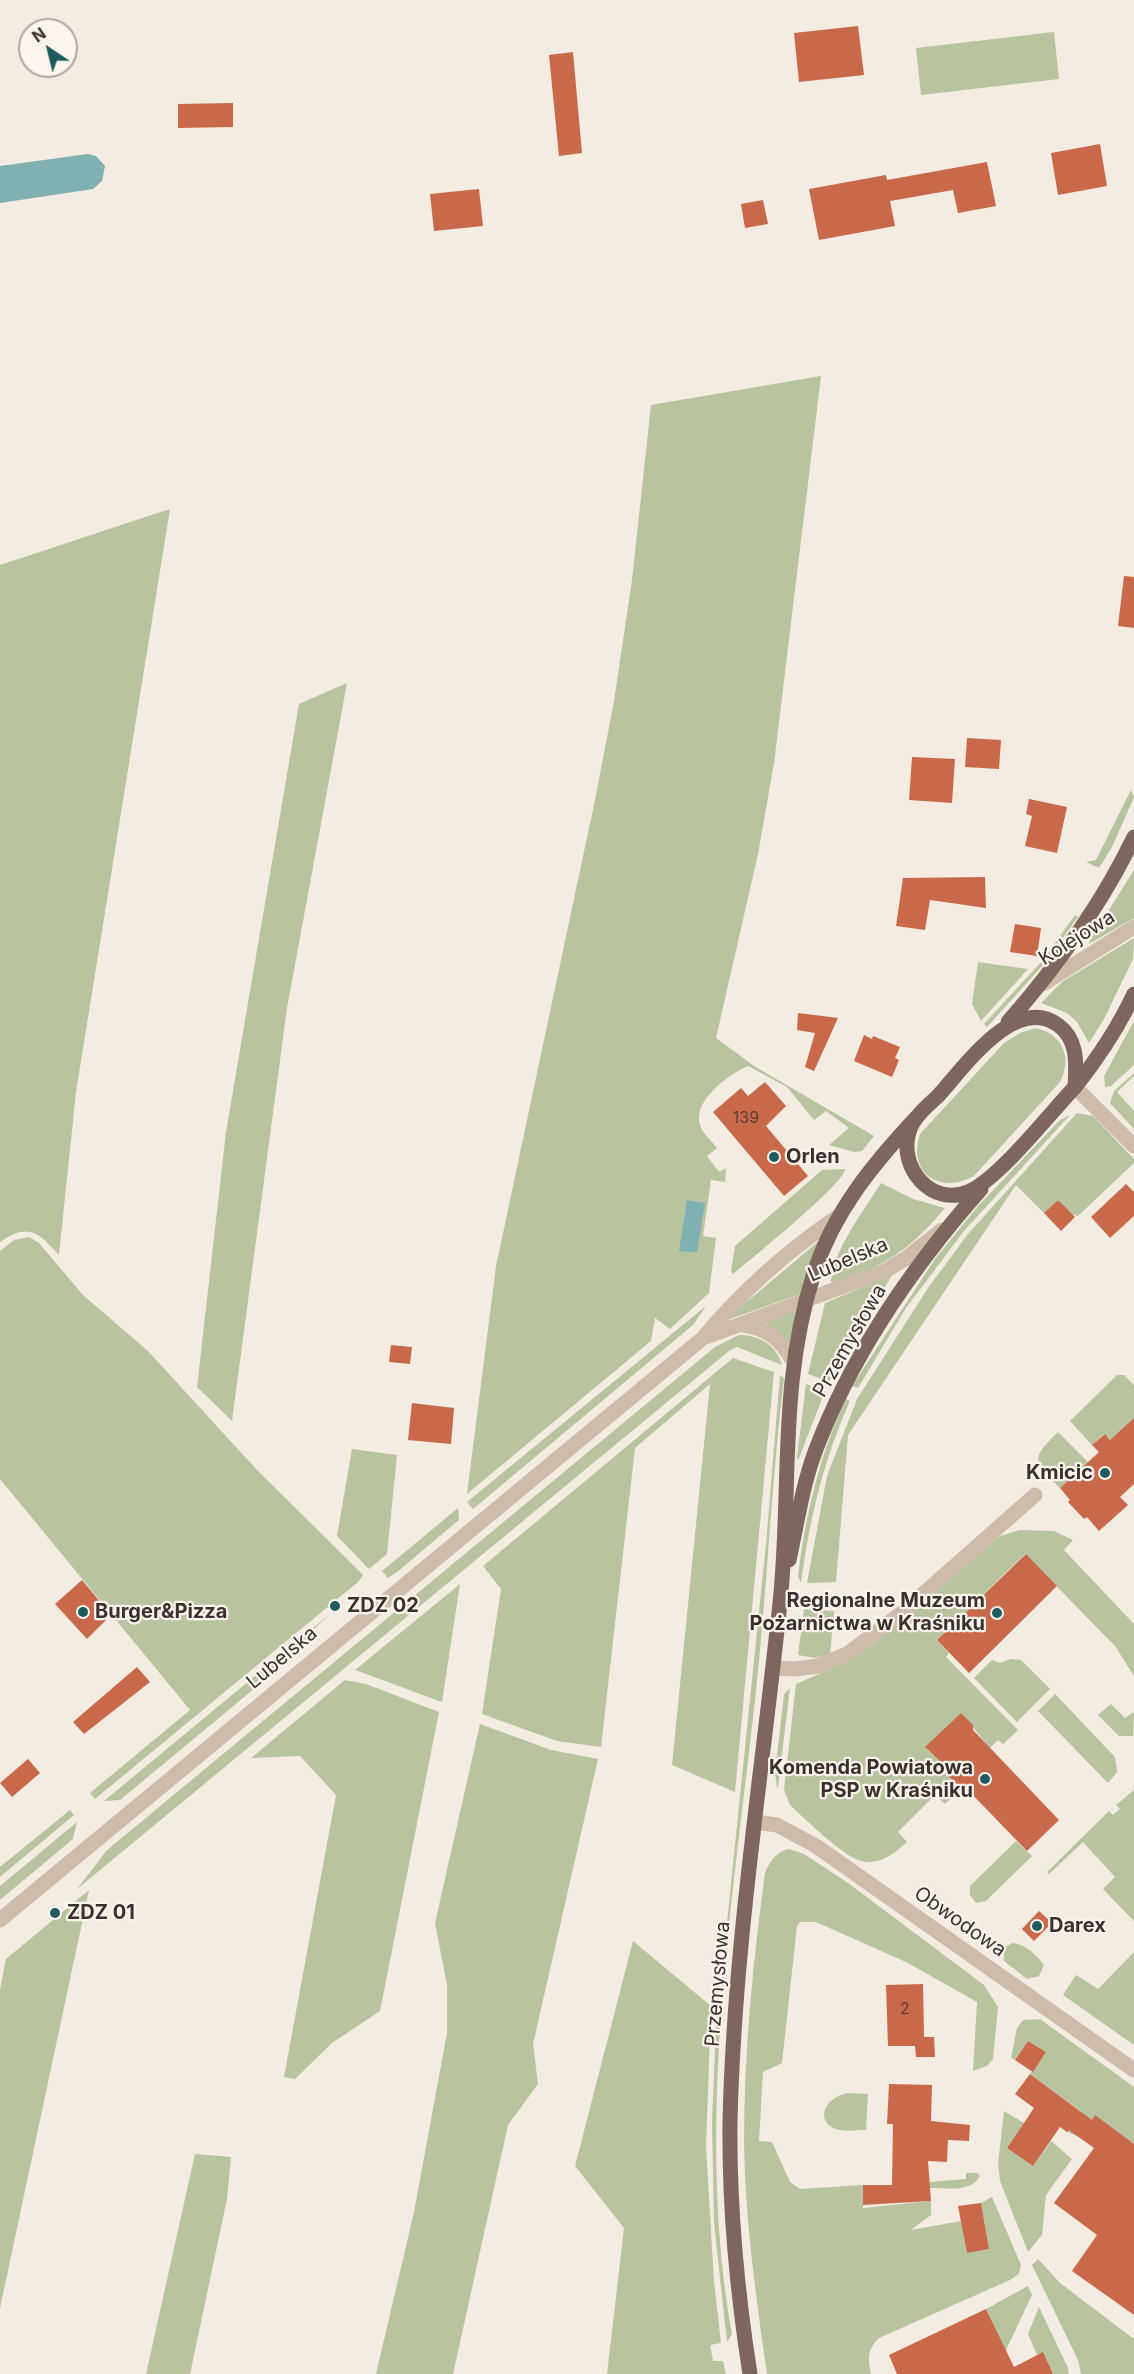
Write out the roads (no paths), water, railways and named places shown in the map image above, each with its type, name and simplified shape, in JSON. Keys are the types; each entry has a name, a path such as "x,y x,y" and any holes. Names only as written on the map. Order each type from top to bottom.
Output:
{"main road":[{"path":"1004,1027 1043,984 1082,927 1134,837"},
{"path":"1074,1087 1109,1042 1132,998"},
{"path":"1004,1027 1030,1016 1041,1017 1059,1025 1069,1037 1076,1055 1074,1087"},
{"name":"Lubelska","path":"840,1215 875,1161 1004,1027"},
{"name":"Lubelska","path":"952,1222 1074,1087"},
{"path":"917,1117 909,1134 907,1151 913,1170 925,1185 940,1195 948,1196 968,1192 986,1183"},
{"name":"Przemysłowa","path":"750,2374 738,2289 730,2124 736,2012 780,1598 786,1442 793,1361 820,1256 840,1215"},
{"name":"Przemysłowa","path":"780,1598 808,1474 834,1408 874,1334 952,1222"}],"street":[{"name":"Kolejowa","path":"1043,984 1134,927"},
{"path":"1074,1087 1134,1146"},
{"name":"Lubelska","path":"0,1920 703,1338 746,1292 818,1230 840,1215"},
{"name":"Lubelska","path":"703,1338 885,1271 920,1249 952,1222"},
{"path":"740,1324 764,1329 780,1341 793,1361"},
{"path":"773,1668 795,1670 818,1666 847,1654 898,1616 1035,1495"},
{"name":"Obwodowa","path":"756,1822 777,1825 816,1846 1134,2070"}],"water":[{"path":"88,154 96,156 105,166 102,181 93,189 0,203 0,166"},
{"path":"687,1200 705,1203 697,1252 679,1251"}],"place":[{"name":"Orlen","path":"774,1157"},
{"name":"Kmicic","path":"1105,1473"},
{"name":"ZDZ 02","path":"335,1606"},
{"name":"Burger&Pizza","path":"83,1612"},
{"name":"Regionalne Muzeum Pożarnictwa w Kraśniku","path":"997,1613"},
{"name":"Komenda Powiatowa PSP w Kraśniku","path":"985,1779"},
{"name":"ZDZ 01","path":"55,1913"},
{"name":"Darex","path":"1037,1926"}]}
